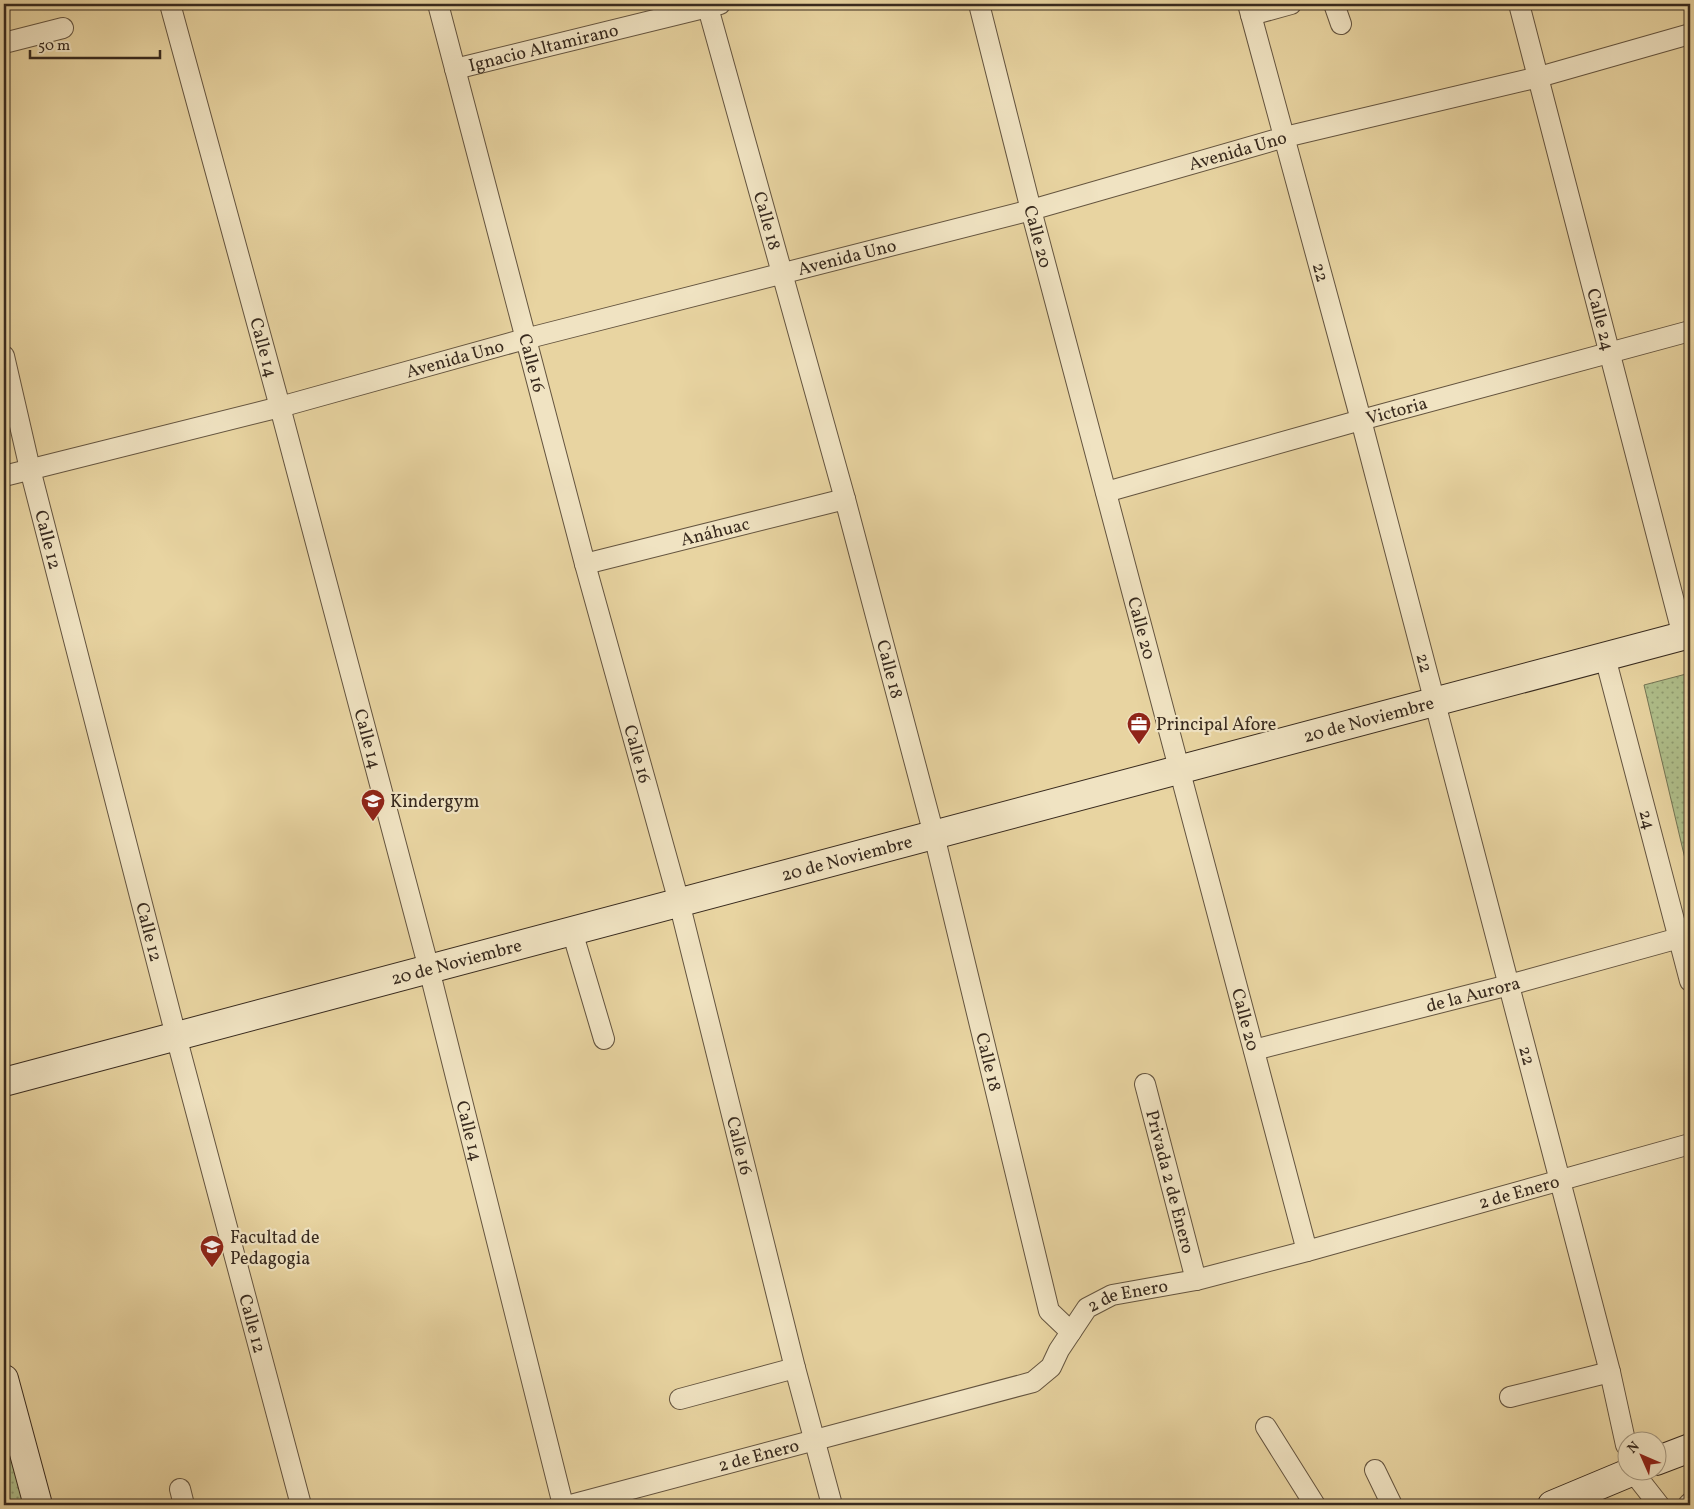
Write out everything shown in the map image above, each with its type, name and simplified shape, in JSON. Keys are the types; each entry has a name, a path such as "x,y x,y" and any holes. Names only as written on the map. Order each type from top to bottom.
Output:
{"main road":[{"name":"20 de Noviembre","path":"4,1082 1687,635"},
{"path":"4,1379 38,1505"},
{"path":"1666,1458 1690,1448"},
{"path":"1552,1505 1616,1479"}],"street":[{"name":"Calle 14","path":"170,4 280,406 428,969 563,1505"},
{"name":"Calle 16","path":"438,4 585,564 679,902 795,1368 832,1505"},
{"name":"Calle 20","path":"979,4 1031,210 1307,1251"},
{"name":"22","path":"1291,4 1249,9 1361,420 1610,1372 1623,1432"},
{"path":"1334,4 1341,24"},
{"name":"Calle 24","path":"1519,4 1610,352 1687,635"},
{"name":"Ignacio Altamirano","path":"455,69 712,5"},
{"name":"Calle 18","path":"712,5 934,835 1050,1311 1071,1332"},
{"path":"4,43 63,28"},
{"name":"Avenida Uno","path":"4,476 280,406 526,339 1031,210 1285,137 1539,77 1690,34"},
{"name":"Victoria","path":"1106,492 1361,420 1690,331"},
{"name":"Calle 12","path":"4,356 30,469 176,1036 301,1505"},
{"name":"Anáhuac","path":"585,564 845,499"},
{"name":"24","path":"1606,656 1684,936 1690,981"},
{"path":"572,931 604,1039"},
{"name":"de la Aurora","path":"1254,1050 1509,986 1684,936"},
{"name":"Privada 2 de Enero","path":"1145,1084 1196,1280"},
{"name":"2 de Enero","path":"571,1505 1033,1382 1051,1367 1059,1350 1087,1308 1112,1295 1196,1280 1307,1251 1690,1144"},
{"path":"680,1399 795,1368"},
{"path":"1510,1397 1610,1372"},
{"path":"1266,1427 1315,1505"},
{"path":"1375,1470 1392,1505"},
{"path":"1640,1482 1659,1505"}],"green space":[{"path":"1690,673 1690,880 1644,685"},
{"path":"4,1412 28,1505 8,1505 4,1488"}],"place":[{"name":"Principal Afore","path":"1139,745"},
{"name":"Kindergym","path":"373,822"},
{"name":"Facultad de Pedagogia","path":"212,1268"}]}
